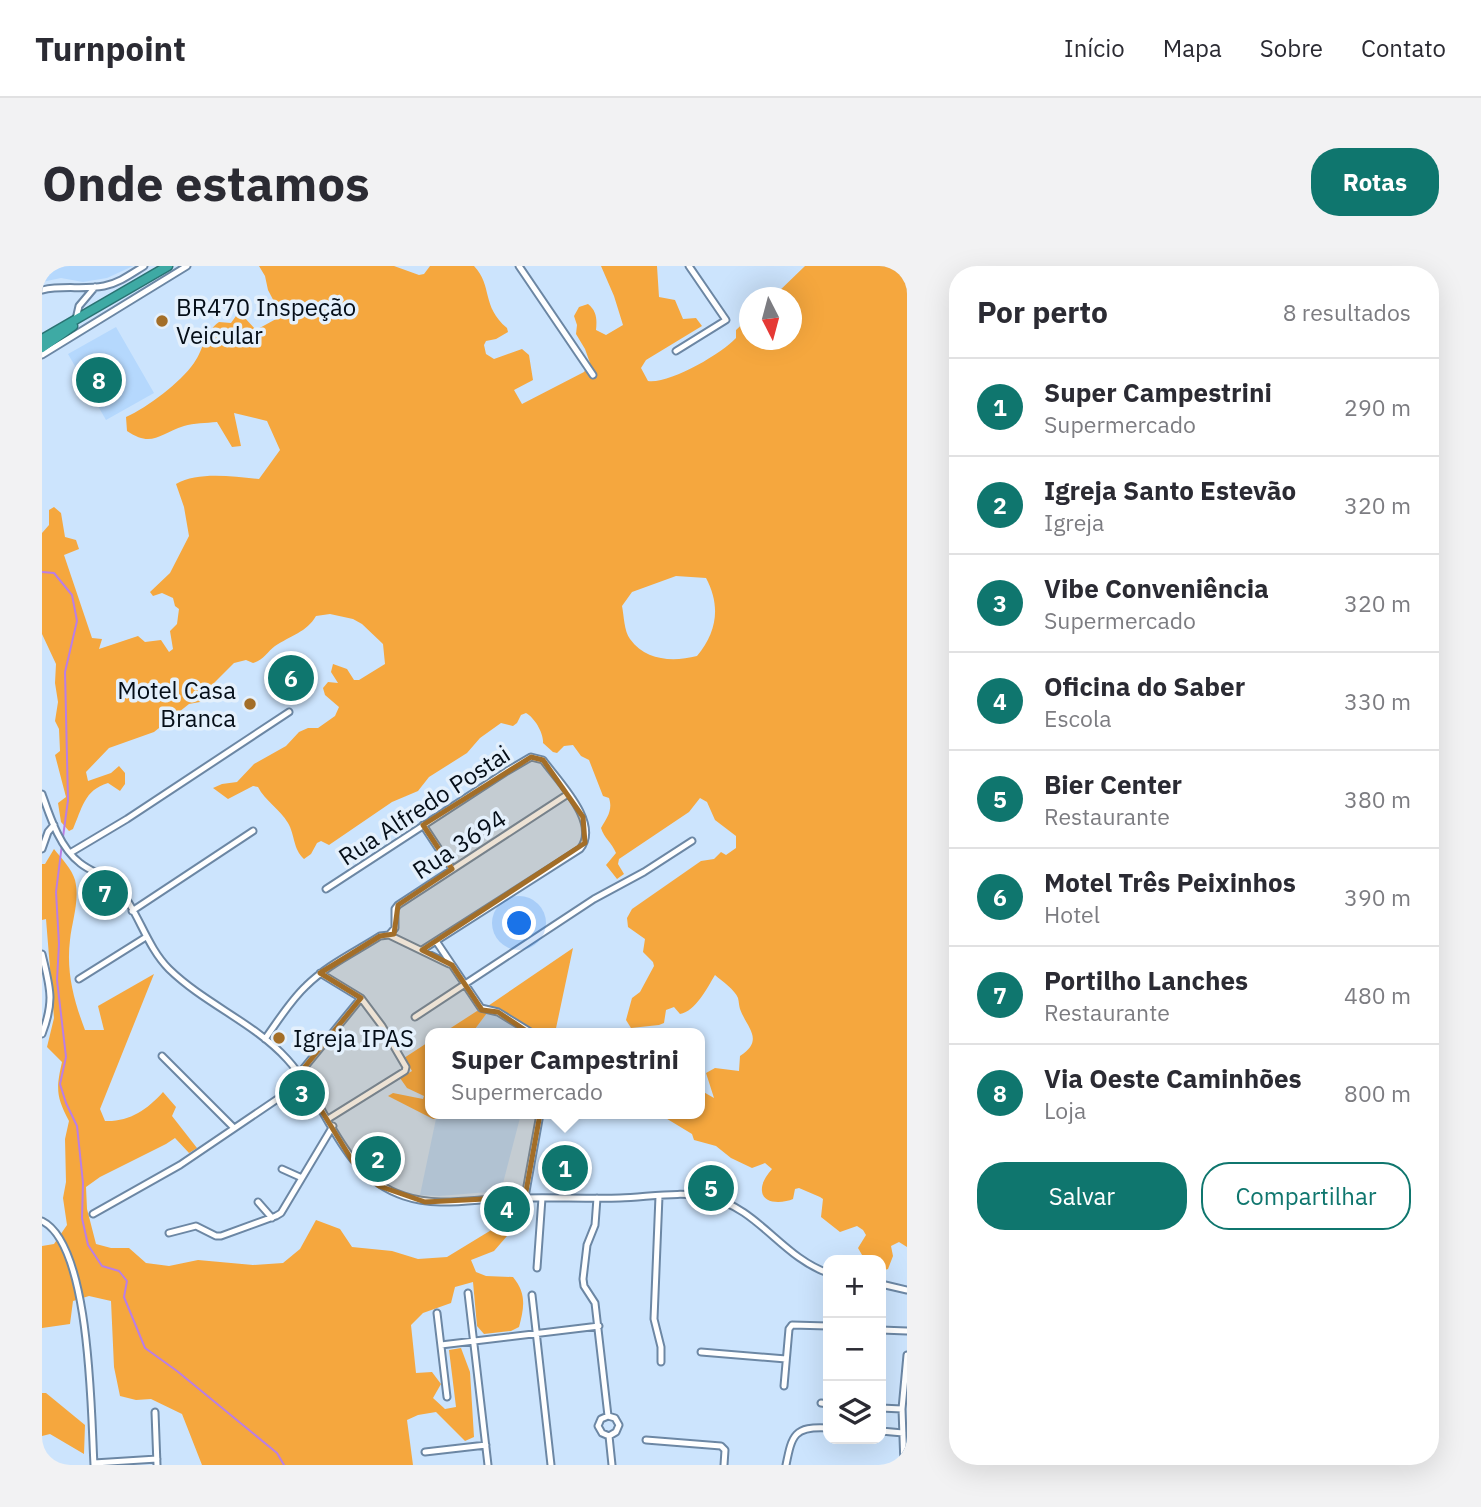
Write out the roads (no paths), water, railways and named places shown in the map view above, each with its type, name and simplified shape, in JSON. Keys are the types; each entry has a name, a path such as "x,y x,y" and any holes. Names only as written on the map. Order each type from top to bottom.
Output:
{"highway":[{"path":"42,348 92,312 167,266"},
{"path":"42,339 92,312"}],"street":[{"path":"42,290 65,286 95,287 116,282 144,266"},
{"path":"42,355 187,266"},
{"path":"519,266 593,375"},
{"path":"676,351 726,320 689,266"},
{"path":"76,319 79,306 95,287"},
{"path":"71,853 289,712"},
{"name":"Rua Alfredo Postai","path":"327,889 506,771 531,757 543,760 586,823 586,837 580,849 422,950"},
{"path":"42,794 54,825 71,853 78,862 110,880 120,890 163,963 179,978 265,1039 299,1074 353,1162 379,1186 403,1196 435,1203 526,1198 708,1197 731,1205 756,1220 803,1262 823,1271"},
{"name":"Rua 3694","path":"388,935 394,929 395,909 398,905 568,794"},
{"path":"42,849 48,832 54,825"},
{"path":"423,825 452,869"},
{"path":"132,911 253,831"},
{"path":"415,1017 466,986 594,899 644,872 692,841"},
{"path":"265,1039 295,996 320,974 380,936 388,935 452,965"},
{"path":"79,979 146,937"},
{"path":"436,942 483,1010 498,1012 524,1028"},
{"path":"42,954 51,998 51,1011 42,1034"},
{"path":"320,974 361,998 382,1026 406,1069 328,1119"},
{"path":"299,1074 361,998"},
{"path":"162,1056 234,1128"},
{"path":"93,1214 180,1165 304,1081"},
{"path":"526,1198 539,1119"},
{"path":"169,1233 196,1226 221,1236 281,1213 333,1126"},
{"path":"282,1169 302,1178"},
{"path":"659,1196 654,1320 661,1347 661,1362"},
{"path":"537,1268 541,1198"},
{"path":"597,1198 595,1225 587,1245 583,1279 584,1286 595,1303 608,1416"},
{"path":"258,1202 272,1218"},
{"path":"42,1221 55,1231 68,1254 82,1305 94,1464 157,1462 155,1412"},
{"path":"886,1285 907,1290"},
{"path":"468,1293 488,1465"},
{"path":"532,1296 551,1465"},
{"path":"437,1313 447,1397"},
{"path":"783,1386 789,1329 792,1325 823,1326"},
{"path":"441,1345 599,1326"},
{"path":"886,1330 907,1331"},
{"path":"701,1352 786,1359"},
{"path":"904,1465 902,1409 907,1355"},
{"path":"886,1408 902,1409"},
{"path":"608,1416 615,1418 619,1425 616,1432 609,1436 602,1433 598,1426 601,1419 608,1416"},
{"path":"786,1465 791,1438 795,1433 810,1428 823,1428"},
{"path":"886,1432 903,1433"},
{"path":"609,1436 612,1465"},
{"path":"646,1440 721,1446 725,1450 724,1465"},
{"path":"425,1452 486,1445"}],"waterway":[{"path":"42,572 54,573 72,595 77,621 65,672 68,800 63,837"},
{"path":"62,844 56,892 59,944 57,980 66,1057 60,1084 77,1126 83,1183 82,1218 88,1245 102,1266 119,1271 127,1281 124,1297 145,1348 277,1453 284,1465"}],"place":[{"name":"BR470 Inspeção Veicular","path":"162,321"},
{"name":"Via Oeste Caminhões","path":"99,380"},
{"name":"Motel Três Peixinhos","path":"291,678"},
{"name":"Motel Casa Branca","path":"250,704"},
{"name":"Portilho Lanches","path":"105,893"},
{"name":"Igreja IPAS","path":"279,1038"},
{"name":"Vibe Conveniência","path":"302,1093"},
{"name":"Igreja Santo Estevão","path":"378,1159"},
{"name":"Super Campestrini","path":"565,1168"},
{"name":"Bier Center","path":"711,1188"},
{"name":"Oficina do Saber","path":"507,1209"}]}
